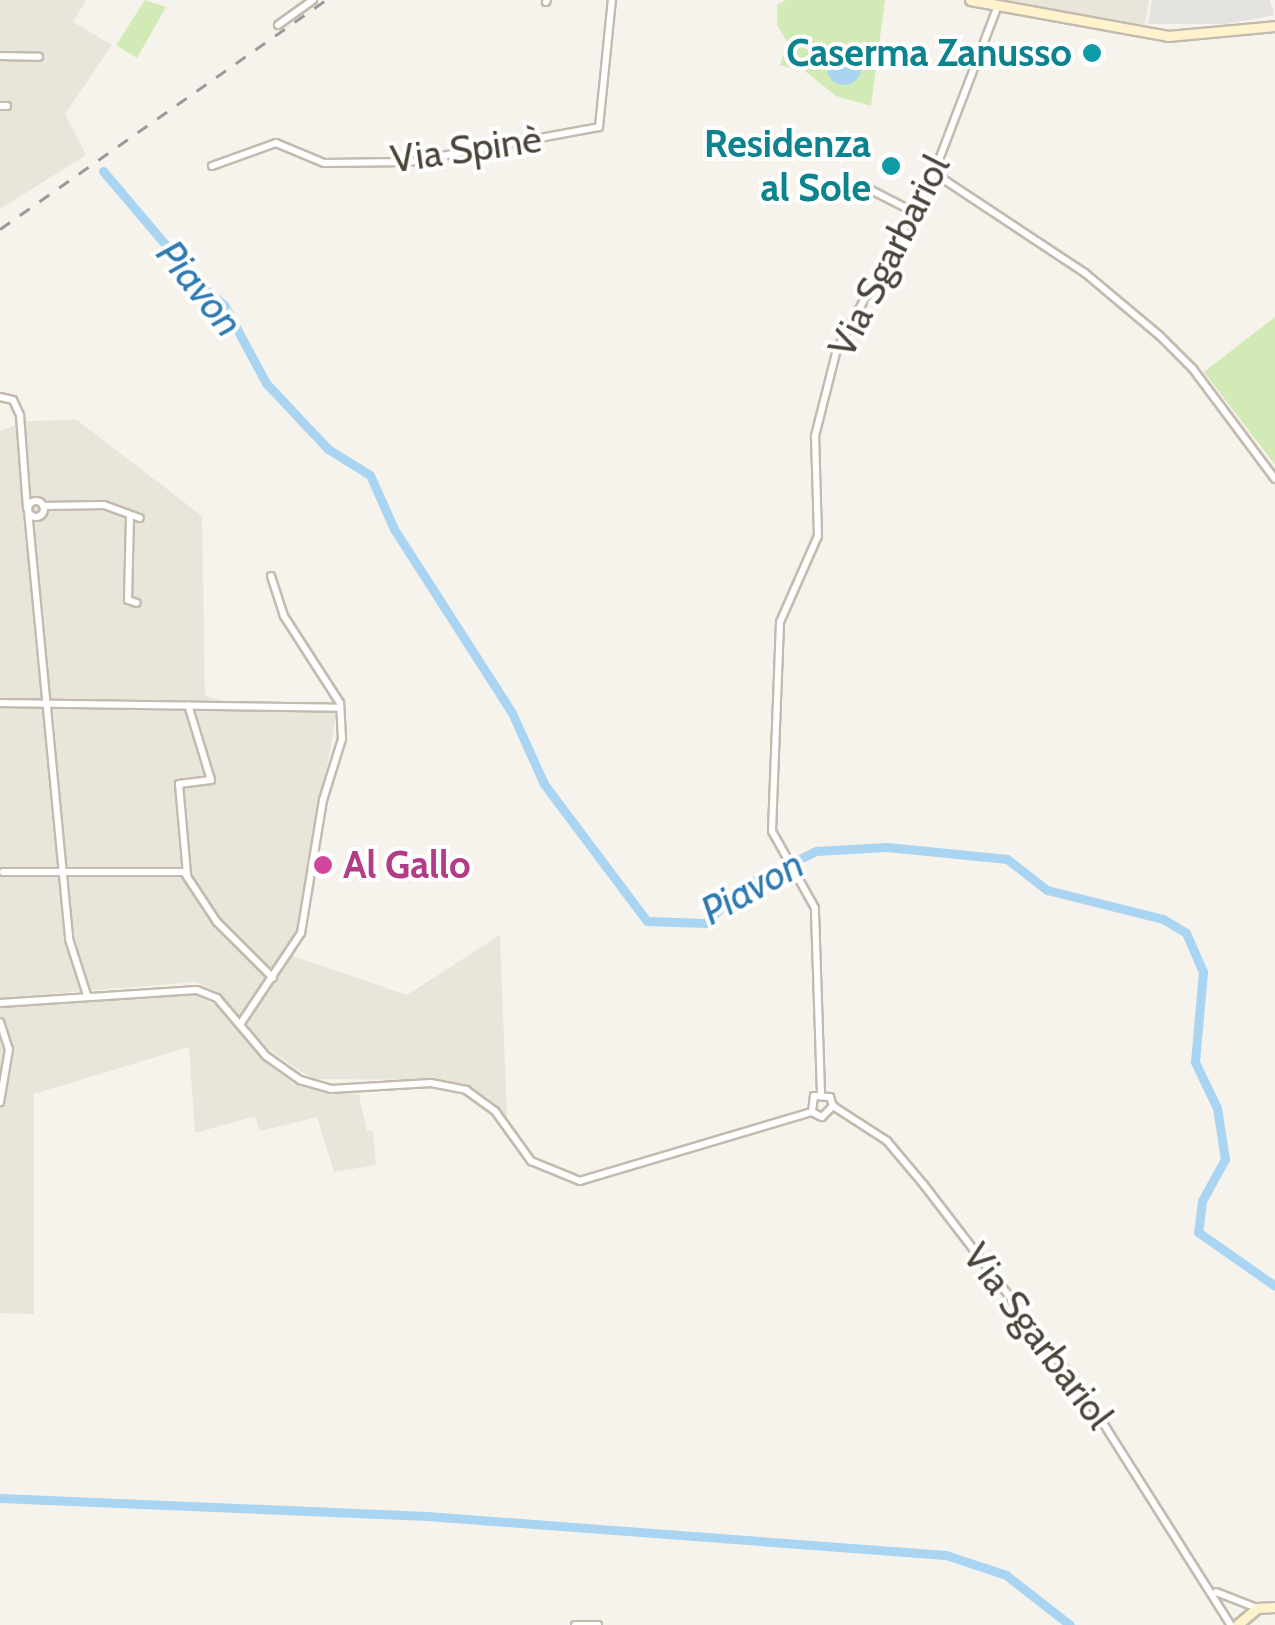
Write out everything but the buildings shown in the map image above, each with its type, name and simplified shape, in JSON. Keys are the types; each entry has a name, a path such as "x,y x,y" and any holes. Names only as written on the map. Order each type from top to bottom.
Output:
{"street":[{"path":"278,25 313,0"},
{"name":"Via Spinè","path":"212,166 276,143 324,163 409,162 595,128 604,120 612,0"},
{"path":"970,0 1168,36 1275,26"},
{"name":"Via Sgarbariol","path":"998,5 934,173 843,332 818,416 818,536 807,571 784,609 777,650 771,820 784,858 812,899 818,924 821,1093 833,1106 886,1141 924,1185 1086,1396 1234,1625"},
{"path":"0,56 40,57"},
{"path":"934,173 1085,272 1159,335 1275,479"},
{"path":"869,190 912,211"},
{"path":"0,397 13,400 20,416 69,939 87,995"},
{"path":"26,490 41,512"},
{"path":"28,510 34,501"},
{"path":"28,510 104,506 140,518"},
{"path":"31,532 41,512"},
{"path":"130,516 128,600 137,603"},
{"path":"241,1023 274,978 304,921 323,800 342,739 339,708 284,616 271,576"},
{"path":"0,703 339,708"},
{"path":"188,705 211,780 180,784 187,874 217,922 274,978"},
{"path":"3,872 64,869 187,874"},
{"path":"0,1002 197,990 217,998 266,1056 316,1087 431,1082 466,1090 495,1111 531,1161 580,1181 812,1112 822,1117 833,1106"},
{"path":"0,1022 9,1049 0,1102"},
{"name":"Via Sgarbariol","path":"812,1112 811,1099 821,1093"},
{"path":"1215,1591 1257,1608 1275,1607"},
{"path":"1234,1625 1257,1608"},
{"path":"575,1625 598,1625"}],"shaded area":[{"path":"0,0 86,0 73,22 112,45 65,114 86,155 0,209"},
{"path":"994,0 1149,0 1145,25"},
{"path":"1152,0 1270,0 1274,15 1226,24 1148,24"},
{"path":"77,420 202,516 205,696 254,708 329,710 336,716 299,930 284,953 407,995 500,935 507,1119 487,1097 447,1080 312,1079 267,1048 219,993 196,982 0,998 0,431 27,421"},
{"path":"192,992 223,1010 262,1060 294,1084 359,1095 367,1131 373,1131 376,1165 334,1172 317,1117 260,1131 255,1116 195,1133 189,1047 34,1094 34,1314 0,1313 0,1007"}],"green space":[{"path":"145,0 166,7 137,58 116,45"},
{"path":"786,0 885,0 871,106 836,96 805,71 780,65 788,43 777,25 777,5"},
{"path":"1275,317 1275,465 1204,372"}],"water":[{"path":"844,51 856,56 861,68 856,80 844,85 832,80 827,68 832,56"}],"waterway":[{"name":"Piavon","path":"103,171 199,284 224,305 266,383 328,449 370,475 394,529 512,713 544,784 647,921 706,923 740,888 816,851 887,847 1007,859 1047,890 1163,919 1186,933 1203,972 1195,1062 1217,1108 1225,1159 1202,1201 1198,1232 1275,1286"},
{"path":"0,1498 427,1516 946,1555 1006,1575 1070,1625"}],"railway":[{"path":"0,229 326,0"}],"place":[{"name":"Caserma Zanusso","path":"1092,53"},
{"name":"Residenza al Sole","path":"891,166"},
{"name":"Al Gallo","path":"323,865"}]}
